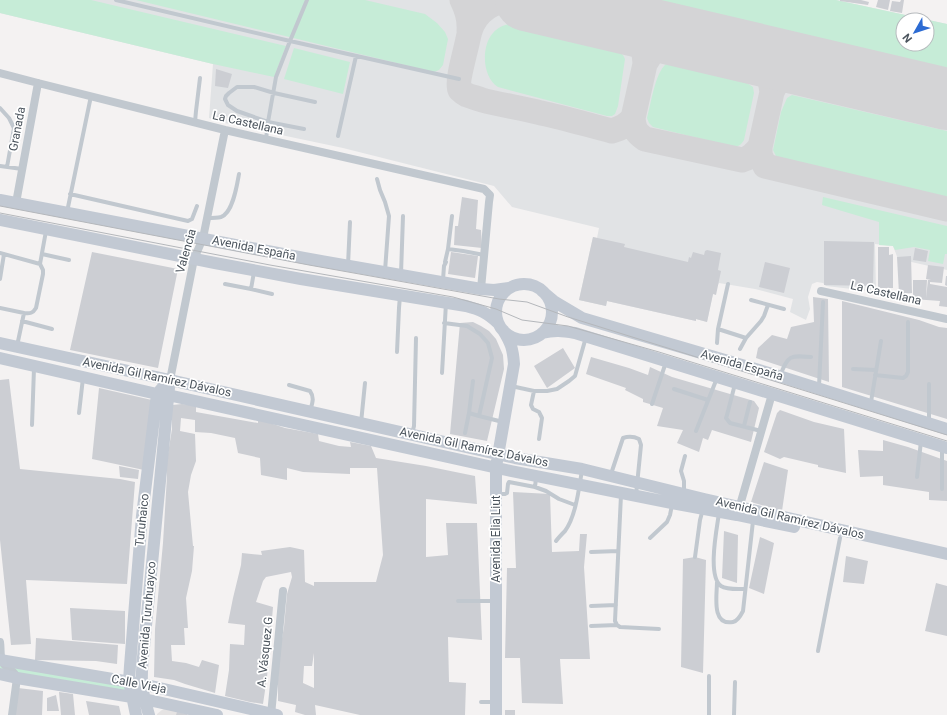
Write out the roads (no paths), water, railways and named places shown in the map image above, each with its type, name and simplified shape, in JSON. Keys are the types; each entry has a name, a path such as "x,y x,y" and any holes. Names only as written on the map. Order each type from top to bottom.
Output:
{"main road":[{"name":"Avenida España","path":"0,200 348,266 481,289 494,290 510,288"},
{"name":"Avenida España","path":"0,220 194,259 466,306 481,311 491,317 501,327"},
{"path":"517,284 534,286 542,291 547,297 552,311 549,323 538,335 526,340 510,336 501,327 496,315 498,299 503,293 517,284"},
{"name":"Avenida España","path":"542,291 555,302 582,318 780,376 947,429"},
{"name":"Avenida Elia Liut","path":"501,327 510,342 513,351 514,364"},
{"name":"Avenida España","path":"538,335 551,331 562,331 586,337 944,447"},
{"name":"Avenida Elia Liut","path":"496,715 496,467 514,364 520,350 538,335"},
{"name":"Avenida Gil Ramírez Dávalos","path":"0,343 515,458 582,469 637,483 680,500"},
{"name":"Avenida Gil Ramírez Dávalos","path":"0,358 496,467 531,480 580,484 636,495 704,504 947,554"},
{"name":"Turuhaico","path":"129,681 142,516 149,450 162,394 170,380"},
{"name":"Avenida Turuhuayco","path":"149,715 144,699 142,684 156,518 162,394"},
{"name":"Avenida Gil Ramírez Dávalos","path":"704,504 720,512 738,511 753,518 947,562"},
{"path":"142,516 156,518"},
{"name":"Calle Vieja","path":"1,661 129,681 273,714"},
{"name":"Calle Vieja","path":"0,674 144,699 217,715"},
{"name":"Avenida Turuhuayco","path":"129,681 136,715"}],"street":[{"name":"La Castellana","path":"0,73 224,130 484,190 490,195 485,255"},
{"name":"Granada","path":"16,203 38,83"},
{"name":"Valencia","path":"170,380 194,259 203,238 224,130"},
{"path":"481,289 481,266 485,255"},
{"name":"La Castellana","path":"821,291 947,319"},
{"path":"738,511 772,394"},
{"name":"A. Vásquez G","path":"273,714 283,591"},
{"path":"0,642 1,661 15,673 17,678 12,715"}],"lane":[{"path":"116,0 458,79"},
{"path":"266,140 276,77 307,0"},
{"path":"338,136 356,56"},
{"path":"195,122 200,78"},
{"path":"304,129 268,122 237,111 228,105 225,99 226,96 237,87 254,87 316,102"},
{"path":"66,212 91,96"},
{"path":"0,108 9,118 14,128 7,167"},
{"path":"0,166 22,168"},
{"path":"207,218 221,217 226,214 232,204 237,189 239,174"},
{"path":"377,179 389,216 384,272"},
{"path":"70,194 188,221 192,219 197,206"},
{"path":"401,275 403,216"},
{"path":"443,282 452,216"},
{"path":"348,266 350,222"},
{"path":"0,308 29,314 36,308 44,274 40,264 46,229"},
{"path":"448,249 485,255"},
{"path":"0,279 2,254 40,264"},
{"path":"42,254 69,260"},
{"path":"251,289 255,270"},
{"path":"225,284 272,294"},
{"path":"717,343 718,329 728,284"},
{"path":"397,352 400,295"},
{"path":"751,300 784,310"},
{"path":"819,389 823,302"},
{"path":"442,373 446,303"},
{"path":"740,349 746,338 761,321 768,305"},
{"path":"17,346 24,313"},
{"path":"22,321 52,329"},
{"path":"852,369 903,378 906,376 908,372 908,322"},
{"path":"444,323 467,326 480,334 488,344 492,358 479,416"},
{"path":"718,329 746,338"},
{"path":"510,385 534,391 547,391 557,388 569,381 575,376 586,337"},
{"path":"412,435 414,426 416,338"},
{"path":"871,405 871,397 881,341"},
{"path":"780,376 784,364 791,357 811,357"},
{"path":"652,404 666,362"},
{"path":"32,425 34,366"},
{"path":"79,414 83,377"},
{"path":"696,431 717,377"},
{"path":"465,433 473,381"},
{"path":"361,423 365,383"},
{"path":"735,383 726,418 730,422 761,431"},
{"path":"929,384 929,423"},
{"path":"289,385 310,392 313,395 310,412"},
{"path":"674,389 708,400"},
{"path":"534,391 531,405 533,409 539,412 542,418 539,439"},
{"path":"744,426 750,402"},
{"path":"469,413 503,422"},
{"path":"611,476 623,438 628,436 639,440 641,445 636,495"},
{"path":"917,477 921,440"},
{"path":"942,488 944,447"},
{"path":"650,538 667,522 680,500 684,481 681,471 685,456"},
{"path":"556,540 566,530 573,513 582,469"},
{"path":"496,494 507,493 509,482 531,480 559,499 575,505"},
{"path":"617,625 615,621 621,492"},
{"path":"695,557 700,520 704,504"},
{"path":"720,512 715,538 714,571 717,582 717,612 719,618 724,621 733,622 741,615 753,518"},
{"path":"818,651 840,538"},
{"path":"591,552 618,551"},
{"path":"717,582 721,586 728,588 745,589"},
{"path":"458,601 496,601"},
{"path":"591,606 616,605"},
{"path":"591,626 617,625 620,627 659,629"},
{"path":"709,676 709,715"},
{"path":"734,715 735,682"},
{"path":"481,702 496,702"}],"tram line":[{"path":"0,206 309,265 499,299 527,302 568,317 947,435"},
{"path":"0,213 270,265 453,297 496,309 522,320 568,326 659,352 947,441"}]}
